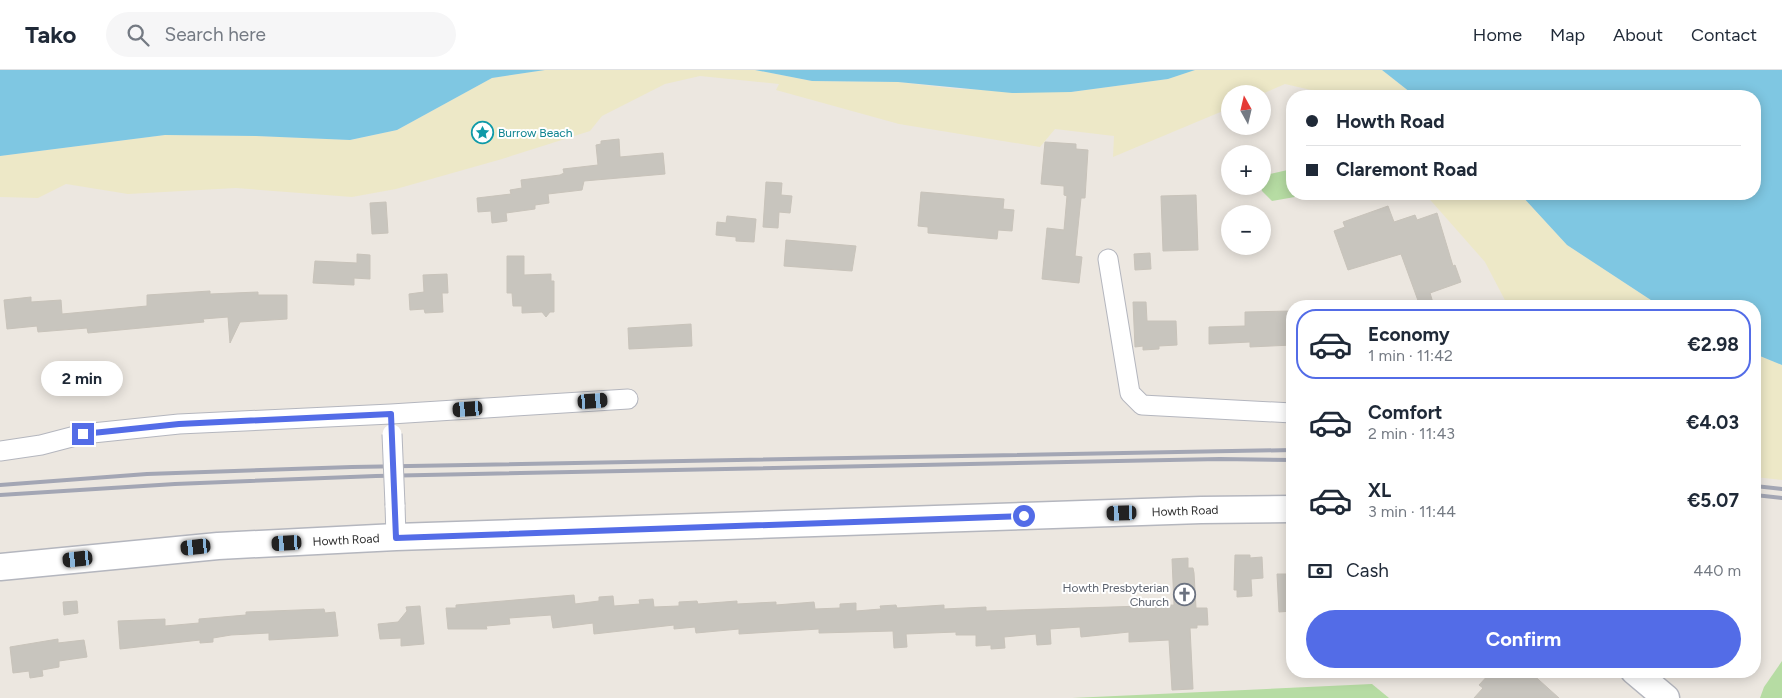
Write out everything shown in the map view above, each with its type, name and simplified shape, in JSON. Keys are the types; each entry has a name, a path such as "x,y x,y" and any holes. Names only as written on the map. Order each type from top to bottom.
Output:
{"main road":[{"name":"Howth Road","path":"0,568 196,547 396,538 1286,509"},
{"path":"1642,678 1666,698"}],"street":[{"path":"1108,259 1130,393 1142,405 1286,413"},
{"path":"0,451 41,445 83,434 170,425 391,414 628,399"},
{"path":"391,414 396,538"}],"green space":[{"path":"1286,170 1286,199 1272,201 1266,195 1271,195 1271,174"},
{"path":"1782,661 1782,698 1760,698 1764,687"},
{"path":"1372,684 1389,698 1072,698"}],"sand":[{"name":"Burrow Beach","path":"545,70 755,70 812,81 898,82 957,89 1071,92 1168,79 1195,70 1382,70 1407,90 1311,90 1285,84 1271,90 1271,85 1221,85 1221,112 1113,157 1114,136 1055,129 1040,147 899,124 776,90 779,84 700,76 665,84 602,116 590,131 502,159 396,189 352,197 236,188 128,194 66,184 38,198 0,197 0,156 165,135 351,140 397,130 492,78"},
{"path":"1430,200 1526,200 1567,245 1651,300 1505,300 1485,262"},
{"path":"1761,356 1782,365 1782,480 1761,478"}],"water":[{"path":"0,70 545,70 492,78 397,130 350,140 165,135 0,156"},
{"path":"755,70 1195,70 1168,79 1071,92 1012,93 898,82 812,81"},
{"path":"1382,70 1782,70 1782,365 1761,356 1761,300 1651,300 1567,245 1526,200 1761,200 1761,90 1407,90"}],"building":[{"path":"619,139 620,157 663,153 665,174 584,181 582,190 548,194 549,203 535,205 535,209 506,213 507,221 492,223 491,211 478,212 477,198 511,194 510,190 522,188 521,180 560,175 564,173 563,169 598,165 596,145 601,144 601,141"},
{"path":"1045,142 1076,144 1076,149 1088,150 1085,198 1081,198 1075,256 1082,257 1079,283 1042,279 1047,228 1064,230 1067,196 1064,195 1064,186 1041,184"},
{"path":"766,182 782,183 781,195 792,196 790,213 779,212 778,228 763,227"},
{"path":"921,192 1004,199 1003,209 1014,210 1012,231 998,230 997,239 928,233 928,227 918,226"},
{"path":"1196,195 1198,250 1163,251 1161,196"},
{"path":"386,202 388,233 372,234 370,203"},
{"path":"1388,206 1394,222 1415,215 1417,220 1437,213 1453,266 1455,265 1461,282 1430,293 1432,300 1418,300 1401,254 1348,270 1334,231 1345,227 1343,222"},
{"path":"727,216 756,219 754,242 736,241 736,237 716,235 717,222 726,223"},
{"path":"786,240 856,246 852,271 784,266"},
{"path":"1150,253 1151,269 1135,270 1134,254"},
{"path":"357,254 370,255 370,279 354,278 354,285 313,283 315,261 357,263"},
{"path":"507,256 524,256 524,275 551,274 551,281 554,281 554,312 550,312 546,317 542,312 522,313 522,306 513,306 512,293 507,293"},
{"path":"447,274 448,293 442,293 443,312 425,313 424,309 410,310 409,294 424,292 423,275"},
{"path":"210,291 210,294 258,292 258,295 287,295 287,319 240,322 230,343 228,317 203,319 204,322 88,333 87,328 38,332 37,326 7,329 4,300 31,297 31,302 61,300 62,314 147,306 147,295"},
{"path":"1133,302 1146,302 1147,321 1176,321 1177,345 1159,346 1159,349 1143,350 1143,346 1135,347"},
{"path":"1286,311 1286,345 1250,347 1250,342 1209,344 1209,327 1245,326 1245,312"},
{"path":"691,324 692,346 629,349 628,328"},
{"path":"1235,555 1250,555 1250,558 1262,557 1263,578 1251,579 1252,596 1237,597 1237,590 1234,590"},
{"path":"1188,558 1188,568 1193,568 1194,573 1196,608 1207,608 1208,625 1197,625 1197,628 1190,628 1193,689 1172,690 1169,640 1129,642 1129,632 1081,637 1080,627 1050,629 1051,644 1037,645 1036,634 1004,637 1005,648 991,649 991,645 976,646 976,635 956,635 956,632 906,634 907,647 894,648 893,631 819,633 819,629 739,634 739,629 696,633 695,627 674,629 674,625 594,634 593,623 553,628 551,615 509,618 510,624 486,626 487,629 448,629 446,608 456,608 456,605 574,595 575,604 599,601 599,597 613,596 614,606 640,604 639,600 653,599 654,607 679,606 679,602 697,601 698,604 737,601 737,604 776,602 776,605 814,602 815,609 840,608 840,604 856,603 856,611 881,609 880,606 896,605 897,608 944,605 944,609 986,607 986,611 1174,605 1172,559"},
{"path":"1277,574 1286,574 1286,611 1279,612"},
{"path":"77,601 78,613 64,615 63,602"},
{"path":"420,606 424,644 401,646 401,638 380,639 378,624 398,622 407,611 406,607"},
{"path":"324,609 325,613 335,612 338,636 269,640 269,633 231,635 213,638 213,642 200,643 200,640 120,649 118,621 165,619 165,626 199,623 199,619 246,615 246,612"},
{"path":"58,639 58,643 84,640 87,657 59,661 59,667 42,670 43,676 30,678 29,671 13,673 10,647"},
{"path":"1486,678 1537,678 1559,698 1474,698 1483,688 1479,685"}],"railway":[{"path":"0,485 147,474 352,467 1286,450"},
{"path":"0,495 175,484 376,476 1220,459 1286,460"},
{"path":"1761,487 1782,489"},
{"path":"1761,496 1782,498"}],"place":[{"name":"Burrow Beach","path":"482,133"},
{"name":"Howth Presbyterian Church","path":"1185,595"}],"route":[{"path":"83,434 179,424 391,414 396,538 1024,516"}]}
